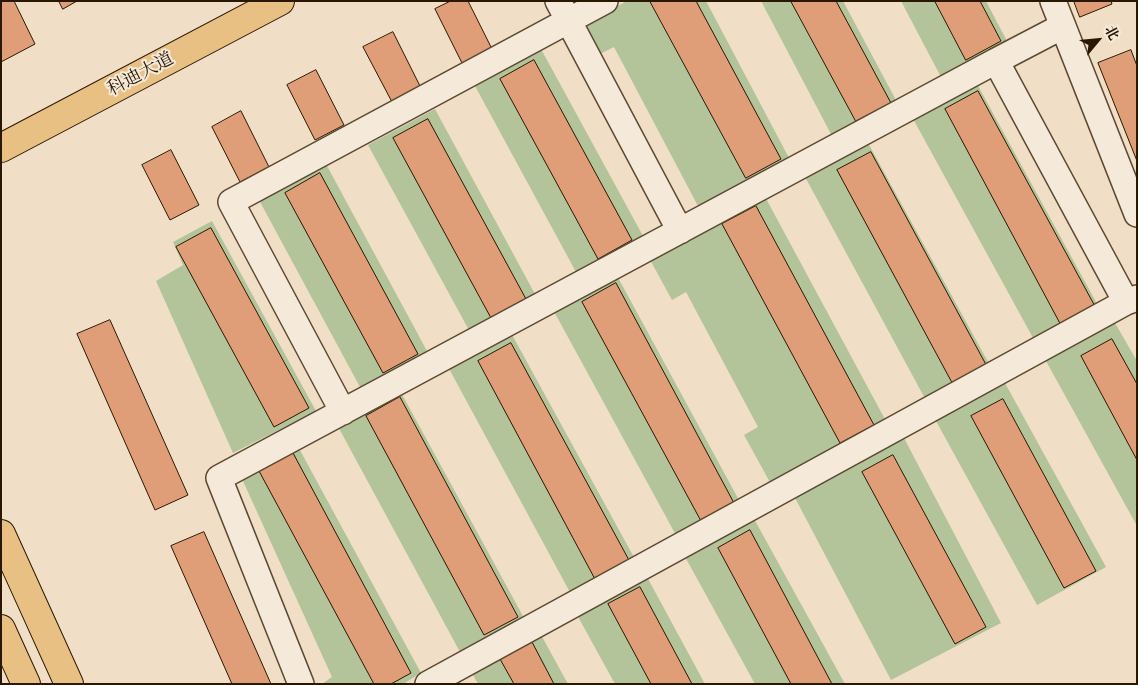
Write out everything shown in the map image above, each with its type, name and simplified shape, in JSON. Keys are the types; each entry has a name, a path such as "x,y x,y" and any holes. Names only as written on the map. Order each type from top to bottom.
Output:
{"main road":[{"name":"科迪大道","path":"1,131 247,1"},
{"name":"科迪大道","path":"1,148 280,1"},
{"path":"1,534 69,684"},
{"path":"1,629 26,684"}],"lane":[{"path":"343,412 231,202 564,11 605,1"},
{"path":"1053,1 1137,214"},
{"path":"564,11 680,231"},
{"path":"301,684 219,478 1063,26"},
{"path":"428,684 1132,300 996,61"}],"green space":[{"path":"627,1 706,1 789,158 698,206 614,47 598,55 582,25"},
{"path":"761,1 843,1 897,102 832,136"},
{"path":"901,1 986,1 1008,43 942,79"},
{"path":"541,49 643,236 576,272 475,86"},
{"path":"976,82 1102,313 1038,347 912,117"},
{"path":"435,109 536,296 470,332 368,145"},
{"path":"867,141 993,371 929,406 804,175"},
{"path":"326,164 427,351 360,387 259,200"},
{"path":"763,193 887,423 772,486 744,435 758,427 686,292 672,300 648,256"},
{"path":"212,221 316,411 233,453 156,281 183,265 173,242"},
{"path":"615,272 740,502 677,537 551,306"},
{"path":"1115,323 1137,361 1137,526 1046,361"},
{"path":"510,331 636,561 572,596 447,365"},
{"path":"1005,383 1106,567 1037,605 936,421"},
{"path":"398,387 524,618 460,652 335,421"},
{"path":"904,438 1001,623 891,680 794,496"},
{"path":"295,441 421,673 403,684 322,684 332,677 238,470"},
{"path":"753,517 845,684 755,684 684,555"},
{"path":"646,575 705,684 615,684 576,613"},
{"path":"540,633 568,684 478,684 471,671"}],"building":[{"path":"1,1 14,1 35,44 1,62"},
{"path":"59,1 77,1 63,9"},
{"path":"451,1 468,1 492,49 463,65 435,9"},
{"path":"650,1 696,1 781,159 746,178"},
{"path":"791,1 836,1 891,103 856,121"},
{"path":"935,1 980,1 1001,41 966,60"},
{"path":"1074,1 1111,1 1112,4 1080,17"},
{"path":"393,32 421,88 392,102 363,47"},
{"path":"1131,50 1137,66 1137,161 1098,63"},
{"path":"534,60 632,240 598,259 500,79"},
{"path":"316,70 344,125 315,140 287,85"},
{"path":"978,91 1097,310 1063,329 945,109"},
{"path":"241,111 269,167 240,182 212,127"},
{"path":"428,119 526,299 491,318 393,138"},
{"path":"171,150 199,205 170,220 142,165"},
{"path":"871,152 990,372 956,390 837,170"},
{"path":"320,173 418,354 383,373 285,193"},
{"path":"756,206 874,425 840,443 722,224"},
{"path":"211,228 309,408 274,427 176,247"},
{"path":"616,283 734,503 701,521 582,302"},
{"path":"110,320 188,495 155,510 77,334"},
{"path":"1112,339 1137,384 1137,460 1081,356"},
{"path":"511,343 630,562 596,581 478,361"},
{"path":"400,397 518,617 484,635 366,416"},
{"path":"1003,399 1096,571 1064,588 971,416"},
{"path":"293,453 411,673 391,684 374,684 259,471"},
{"path":"893,455 986,627 955,644 862,472"},
{"path":"750,530 832,684 791,684 718,548"},
{"path":"204,532 271,684 232,684 171,546"},
{"path":"640,587 692,684 651,684 608,604"},
{"path":"532,642 554,684 514,684 500,659"}]}
